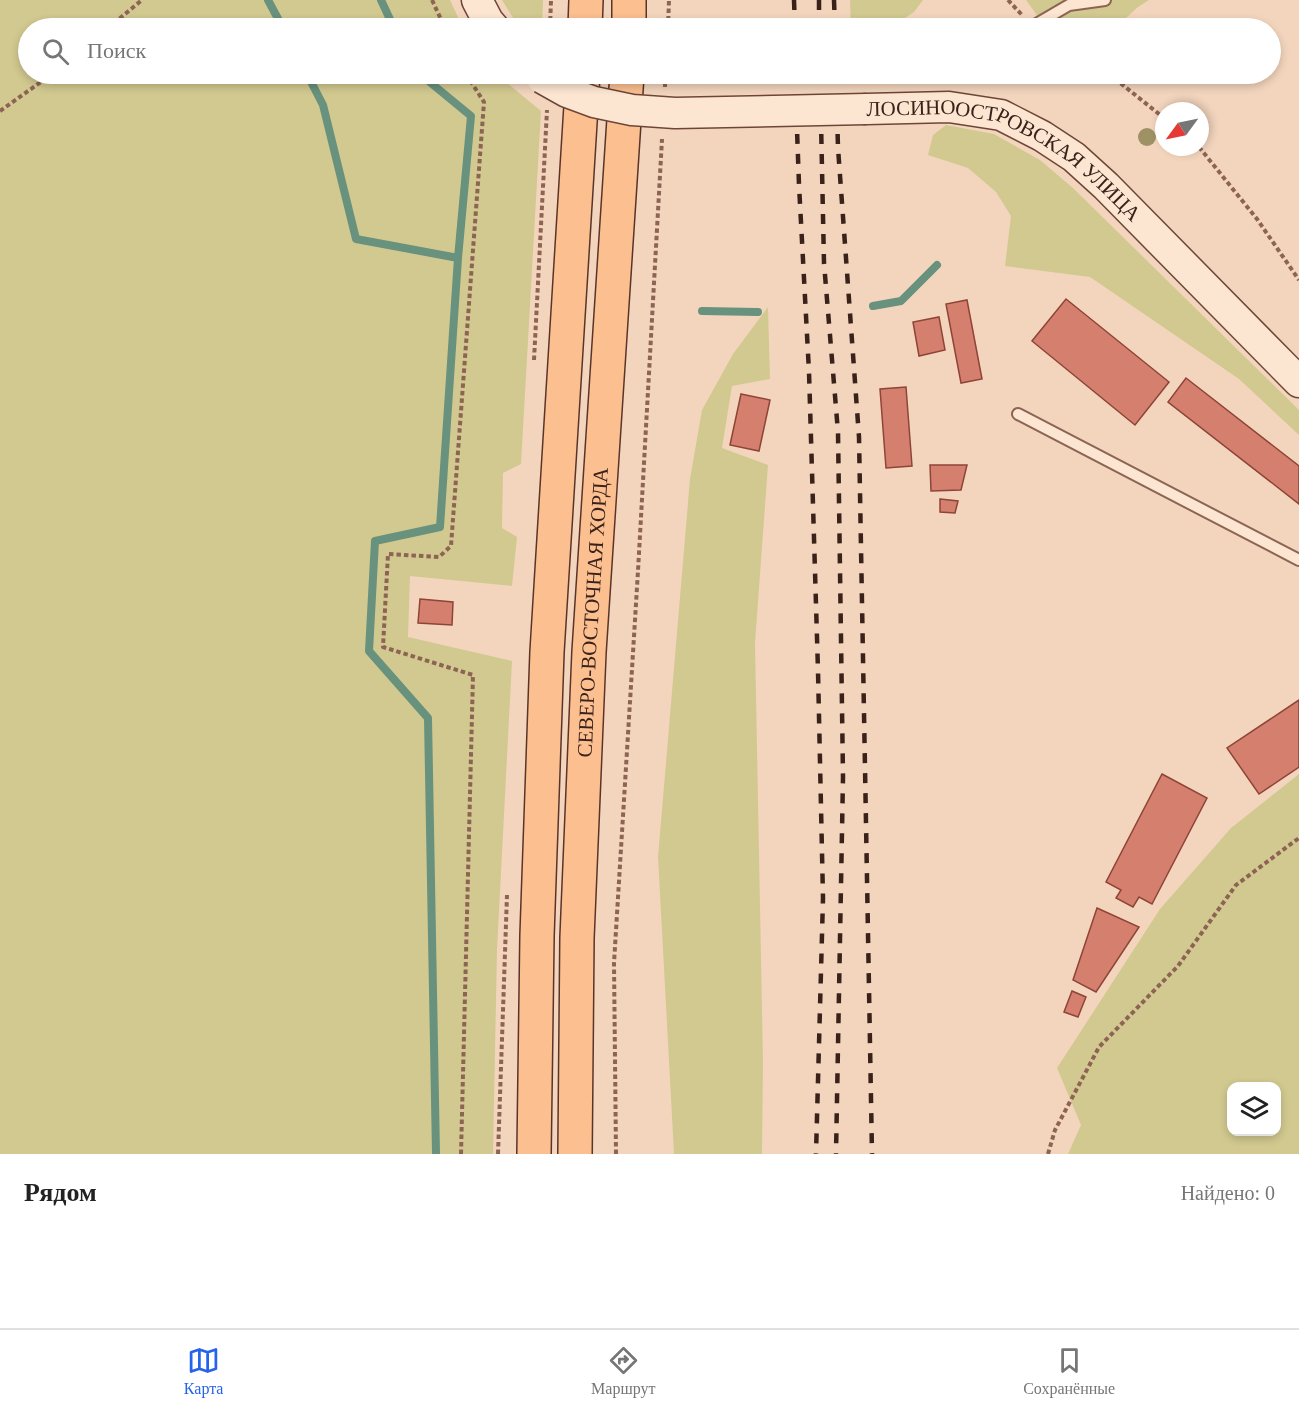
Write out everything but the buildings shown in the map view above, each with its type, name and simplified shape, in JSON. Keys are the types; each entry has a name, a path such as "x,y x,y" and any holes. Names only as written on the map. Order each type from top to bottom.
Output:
{"main road":[{"path":"585,18 586,0"},
{"path":"629,0 629,18"},
{"name":"СЕВЕРО-ВОСТОЧНАЯ ХОРДА","path":"534,1154 537,936 547,652 582,84"},
{"name":"СЕВЕРО-ВОСТОЧНАЯ ХОРДА","path":"575,1154 577,938 589,652 626,84"}],"street":[{"path":"477,0 488,18"},
{"name":"ЛОСИНООСТРОВСКАЯ УЛИЦА","path":"553,84 594,102 633,110 675,113 949,107 1001,115 1042,136 1074,157 1106,186 1299,382"}],"lane":[{"path":"1046,18 1069,4 1105,0"},
{"path":"1018,414 1299,560"}],"path":[{"path":"120,18 142,0"},
{"path":"432,0 440,18"},
{"path":"550,18 551,0"},
{"path":"668,18 669,0"},
{"path":"0,111 38,84"},
{"path":"460,1154 473,675 383,647 387,554 439,557 451,546 483,102 472,84"},
{"path":"664,97 665,84"},
{"path":"1122,84 1155,111"},
{"path":"616,1154 614,963 662,133"},
{"path":"1206,156 1257,219 1299,280"},
{"path":"1048,1154 1055,1130 1099,1047 1178,966 1236,885 1299,838"}],"shaded area":[{"path":"0,0 450,0 458,18 18,18 18,84 508,84 541,111 521,464 503,473 502,528 517,537 512,586 410,576 408,637 512,661 497,950 493,1154 0,1154"},
{"path":"502,0 543,0 542,18 513,18"},
{"path":"850,0 923,0 914,12 905,18 851,18"},
{"path":"1026,0 1149,0 1126,18 1039,18"},
{"path":"946,125 994,134 1040,160 1073,188 1299,410 1299,435 1239,379 1090,277 1005,266 1011,216 996,192 968,168 928,155 933,135"},
{"path":"768,307 770,379 732,386 722,448 768,465 755,643 763,1062 762,1154 674,1154 658,857 690,479 702,410 733,354"},
{"path":"1299,774 1299,1154 1068,1154 1081,1125 1057,1068 1160,909 1231,828"}],"waterway":[{"path":"268,0 278,18"},
{"path":"381,0 389,18"},
{"path":"312,84 323,105 356,239 458,258"},
{"path":"432,84 471,116 458,258 440,527 375,541 369,651 428,718 436,1154"},
{"path":"873,306 901,301 937,265"},
{"path":"702,311 758,312"}],"railway":[{"path":"794,0 795,18"},
{"path":"819,0 819,18"},
{"path":"834,0 835,18"},
{"path":"795,84 809,372 823,898 816,1154"},
{"path":"820,84 824,263 838,432 843,777 836,1154"},
{"path":"836,84 838,148 859,437 872,1154"}]}
